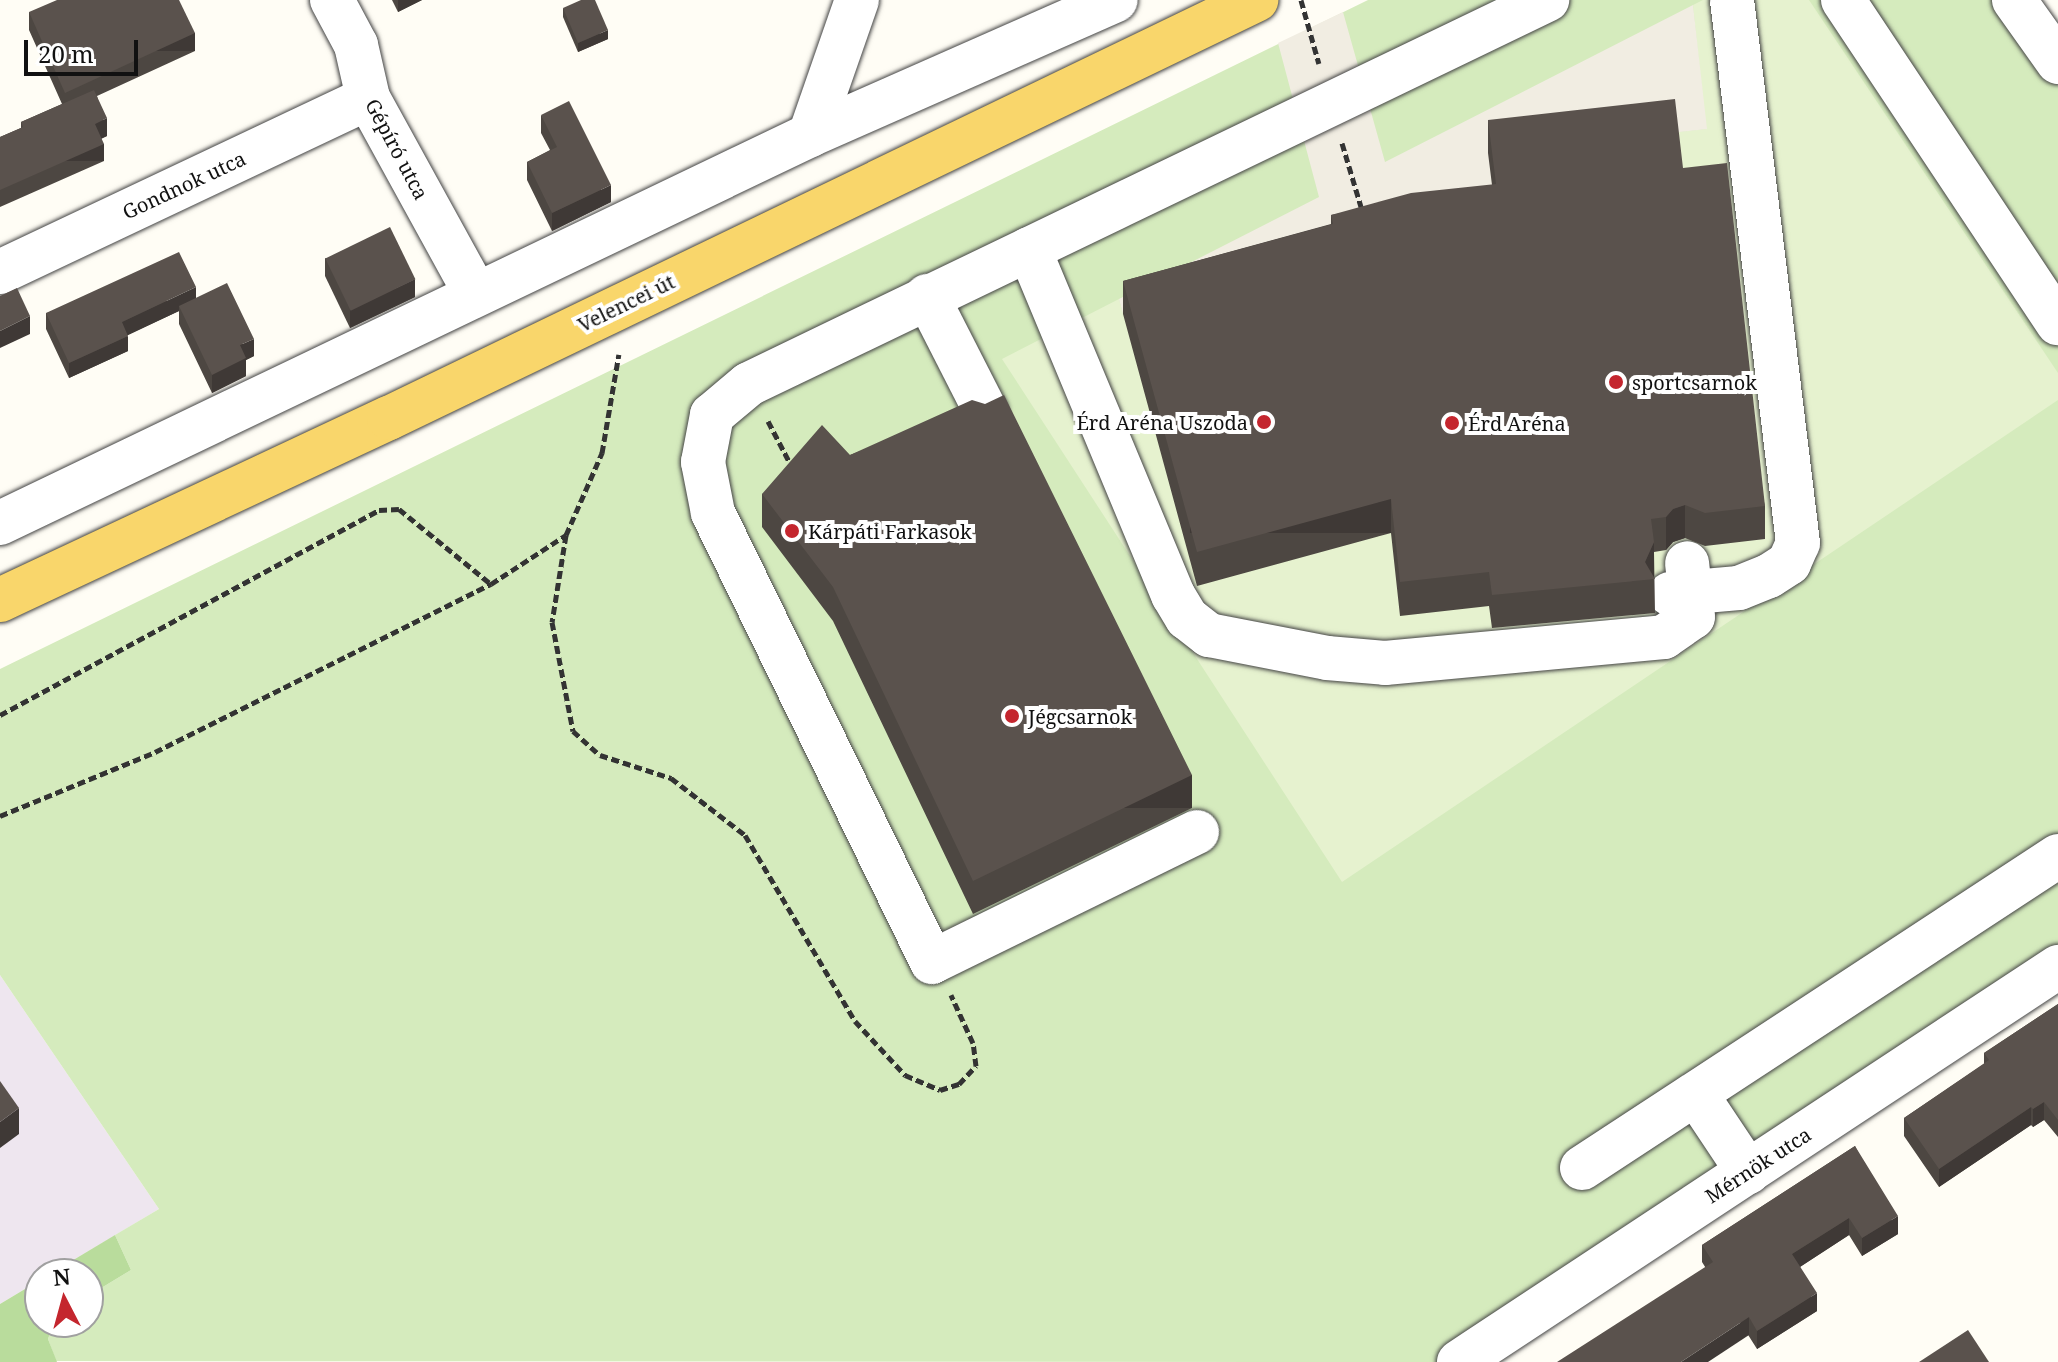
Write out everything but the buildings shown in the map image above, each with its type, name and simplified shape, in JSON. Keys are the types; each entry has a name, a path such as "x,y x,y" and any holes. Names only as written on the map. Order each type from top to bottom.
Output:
{"main road":[{"name":"Velencei út","path":"0,600 628,303 1250,1"}],"street":[{"name":"Gépíró utca","path":"332,0 356,45 368,98 475,293"},
{"path":"810,135 857,0"},
{"path":"0,523 810,135 1116,0"},
{"path":"1197,832 932,962 713,513 703,462 712,415 749,384 1547,0"},
{"path":"1029,249 1173,595 1187,618 1209,635 1327,658 1385,663 1438,661 1664,637 1693,617 1683,583 1739,588 1769,576 1789,563 1798,543 1732,0"},
{"path":"1843,0 2058,323"},
{"path":"2034,9 2058,62"},
{"name":"Gondnok utca","path":"0,272 368,98"},
{"path":"927,296 986,412"},
{"path":"1582,1168 2058,856"},
{"name":"Mérnök utca","path":"1459,1362 2058,967"},
{"path":"1696,1094 1748,1172"}],"path":[{"path":"628,303 602,453 566,535 552,622 573,731 600,755 671,778 745,835 855,1021 905,1075 940,1090 959,1084 976,1066 973,1043 950,995"},
{"path":"749,384 794,472"},
{"path":"0,715 379,510 399,509 491,584"},
{"path":"0,816 155,752 491,584 566,535"}],"shaded area":[{"path":"1693,5 1707,129 1489,153 1496,222 1123,314 1119,299 1319,197 1278,43 1343,12 1385,162"},
{"path":"0,975 159,1209 77,1258 24,1258 24,1290 0,1304"}],"green space":[{"path":"1368,0 1997,0 2058,86 2058,950 1439,1362 56,1361 48,1338 104,1338 104,1286 131,1270 115,1235 159,1209 0,975 0,669"},
{"path":"1703,0 1809,0 2058,373 2058,400 1342,882 1002,359 1119,299 1123,314 1496,221 1488,153 1706,129 1693,5"},
{"path":"115,1235 131,1270 104,1286 104,1258 77,1258"},
{"path":"24,1290 24,1338 48,1338 57,1362 0,1362 0,1304"}],"place":[{"name":"sportcsarnok","path":"1616,382"},
{"name":"Érd Aréna Uszoda","path":"1264,422"},
{"name":"Érd Aréna","path":"1452,423"},
{"name":"Kárpáti Farkasok","path":"792,531"},
{"name":"Jégcsarnok","path":"1012,716"}]}
